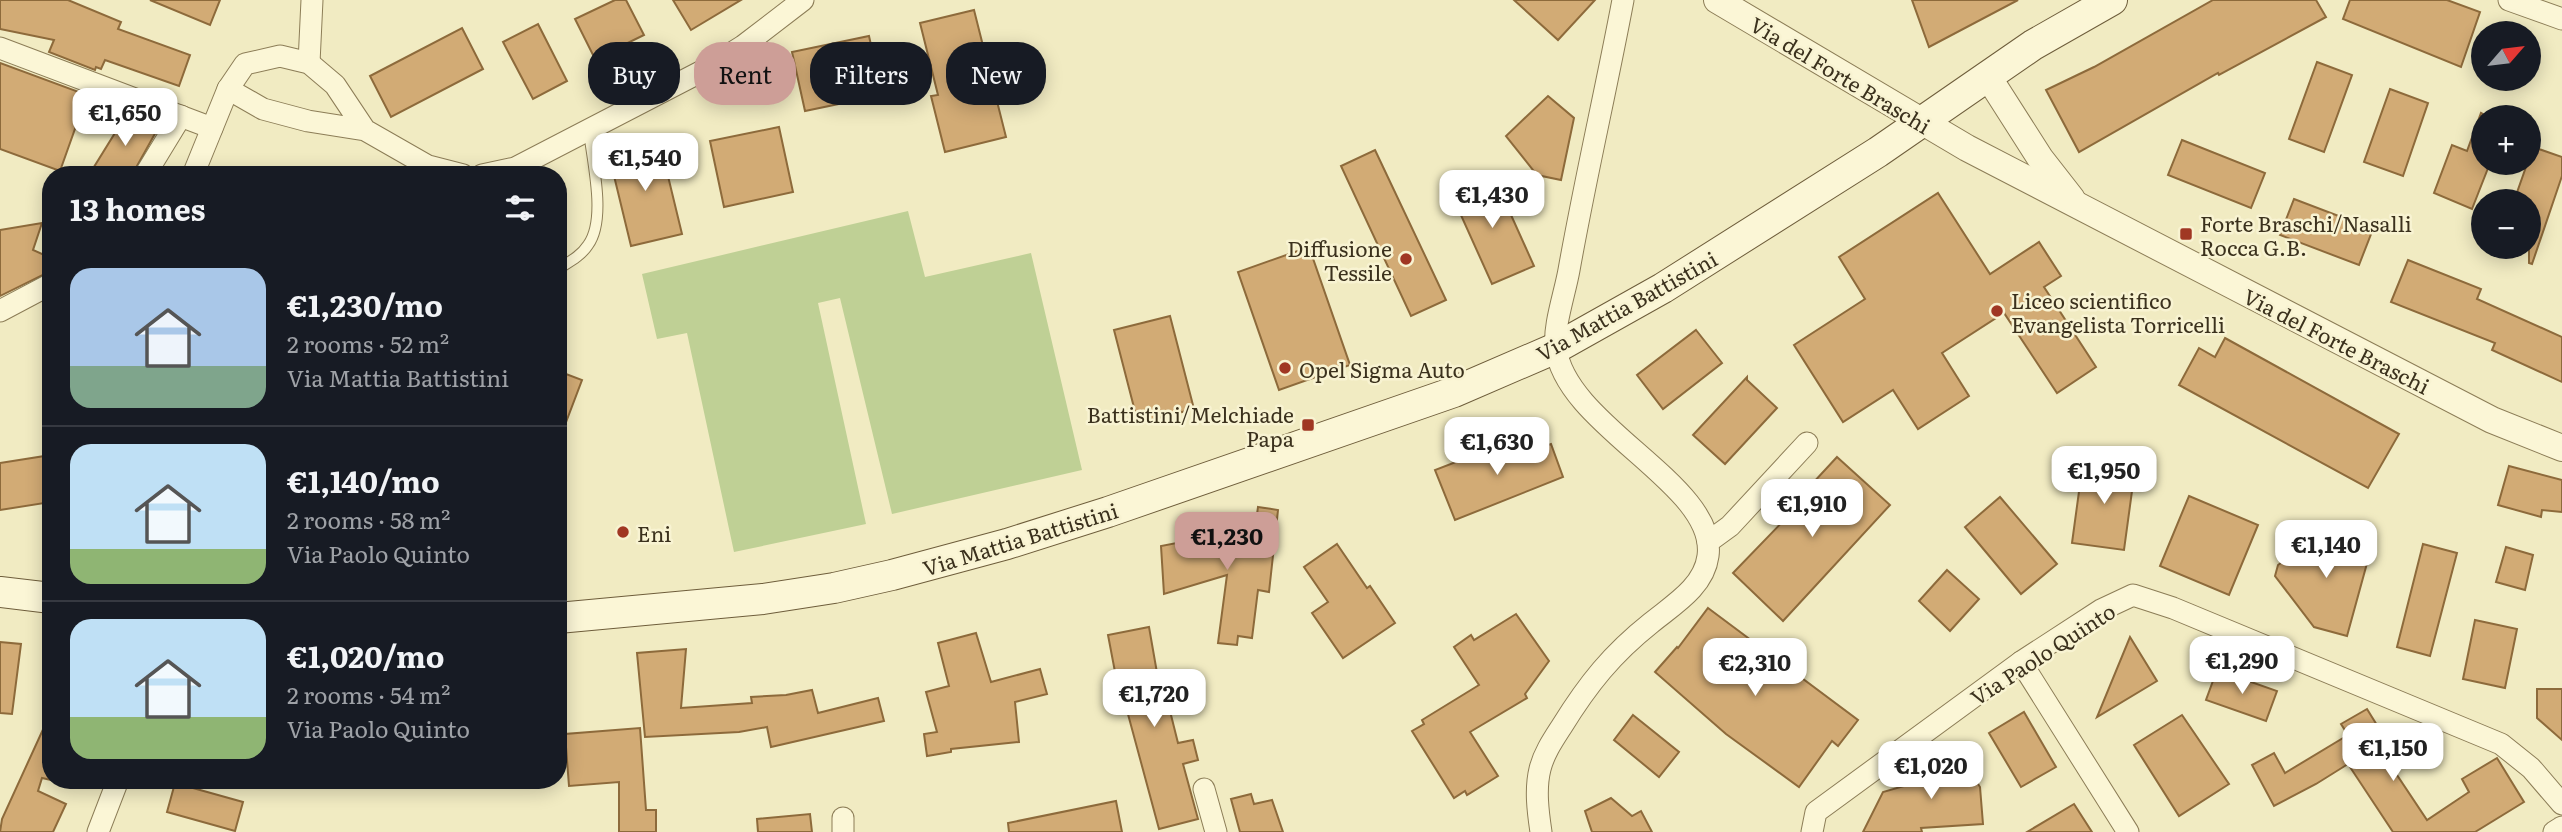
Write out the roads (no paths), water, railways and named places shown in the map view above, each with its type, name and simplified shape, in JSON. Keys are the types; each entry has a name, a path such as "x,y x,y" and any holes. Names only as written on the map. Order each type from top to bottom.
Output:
{"main road":[{"name":"Via Mattia Battistini","path":"567,617 773,598 892,575 1007,544 1108,512 1454,392 1556,348 1663,288 1807,199 2033,45 2112,0"},
{"path":"0,593 42,597"}],"street":[{"path":"309,63 312,0"},
{"path":"519,166 727,57 803,0"},
{"path":"1541,832 1538,784 1540,769 1550,746 1593,678 1632,639 1684,596 1700,578 1708,556 1708,542 1701,523 1679,493 1574,393 1564,374 1556,348 1557,328 1577,224 1623,0"},
{"name":"Via del Forte Braschi","path":"1717,0 1922,122 2078,206 2492,420 2562,448"},
{"path":"2509,0 2562,19"},
{"path":"0,48 212,128"},
{"path":"197,166 229,89 244,64 280,56 309,63 335,85 365,130"},
{"name":"Via del Forte Braschi","path":"1987,75 2040,158 2078,206"},
{"path":"229,89 263,108 308,121 365,130 428,166"},
{"path":"150,166 181,116"},
{"path":"0,311 42,289"},
{"path":"1708,542 1730,526 1807,443"},
{"name":"Via Paolo Quinto","path":"1812,832 1816,812 2021,662 2101,610 2133,595 2173,608 2501,744 2531,768 2562,804"},
{"path":"2021,662 2128,832"},
{"path":"98,832 115,789"},
{"path":"1204,789 1216,832"},
{"path":"2554,832 2562,827"}],"lane":[{"path":"567,263 584,251 596,229 597,207 589,131"}],"place":[{"name":"Forte Braschi/Nasalli Rocca G.B.","path":"2186,234"},
{"name":"Diffusione Tessile","path":"1406,259"},
{"name":"Liceo scientifico Evangelista Torricelli","path":"1997,311"},
{"name":"Opel Sigma Auto","path":"1285,368"},
{"name":"Battistini/Melchiade Papa","path":"1308,425"},
{"name":"Eni","path":"623,532"}]}
